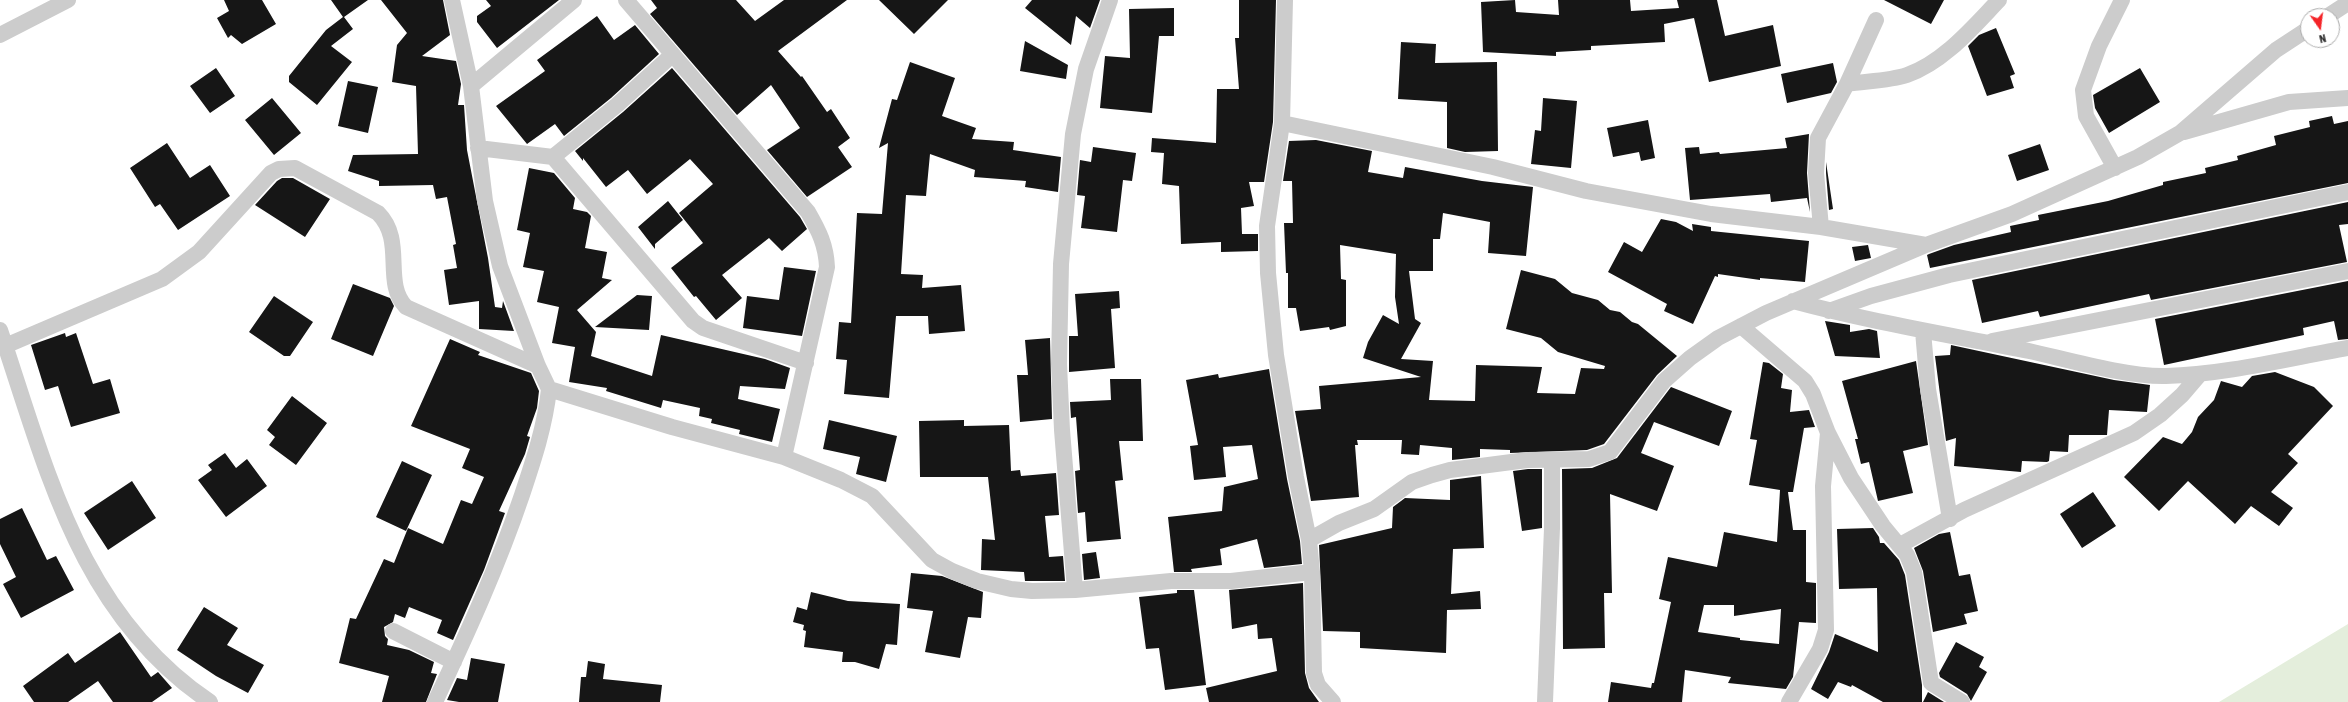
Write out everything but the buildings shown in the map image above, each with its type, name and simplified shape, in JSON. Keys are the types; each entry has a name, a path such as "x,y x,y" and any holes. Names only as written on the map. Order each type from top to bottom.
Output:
{"street":[{"path":"0,35 68,0"},
{"path":"435,702 454,662 512,526 544,428 549,389 538,366 500,266 485,202 470,86 452,0"},
{"path":"470,86 574,0"},
{"path":"626,0 808,212 822,236 826,249 827,267 784,457"},
{"path":"1075,590 1062,430 1059,364 1061,264 1073,134 1086,69 1110,0"},
{"path":"1285,0 1282,123 1267,226 1268,273 1276,355 1296,477 1309,540 1312,572 1314,673 1318,685 1333,702"},
{"path":"1847,84 1906,76 1922,69 1970,30 1999,0"},
{"path":"2115,168 2086,116 2083,90 2099,46 2122,0"},
{"path":"1821,227 1816,173 1818,138 1847,84 1876,20"},
{"path":"2180,133 2276,50 2300,34"},
{"path":"553,157 617,105 672,55"},
{"path":"1309,540 1339,523 1374,508 1412,482 1450,470 1527,460 1589,459 1610,452 1664,380 1690,358 1718,338 1793,301 1926,245 2012,214 2115,168 2180,133 2289,102 2348,98"},
{"path":"1282,123 1493,167 1586,192 1711,214 1821,227 1926,245"},
{"path":"478,148 553,157 693,321 703,328 806,363"},
{"path":"6,346 162,279 199,252 271,173 287,168 303,172 378,213 383,218 392,236 398,296 406,307 538,366"},
{"path":"1829,311 1871,296 1949,275 2348,192"},
{"path":"1986,342 2348,271"},
{"path":"1793,301 1829,311 1924,331 1986,342 2127,372 2164,376 2200,374 2348,348"},
{"path":"1742,326 1805,381 1813,394 1828,433 1851,478 1868,506 1900,545 1914,572 1931,683 1936,688 1962,702"},
{"path":"0,330 58,503 88,568 116,610 153,653 210,702"},
{"path":"1924,331 1928,389 1950,519"},
{"path":"1900,545 1964,510 2134,433 2160,415 2182,395 2200,374"},
{"path":"549,389 672,427 784,457 841,480 872,496 915,545 932,560 952,571 977,581 1011,589 1032,591 1075,590 1171,580 1231,581 1312,572"},
{"path":"1789,702 1820,649 1826,630 1823,494 1824,465 1828,433"},
{"path":"1545,702 1552,528 1552,460"},
{"path":"393,631 454,662"}],"green space":[{"path":"2348,624 2348,702 2219,702"}]}
